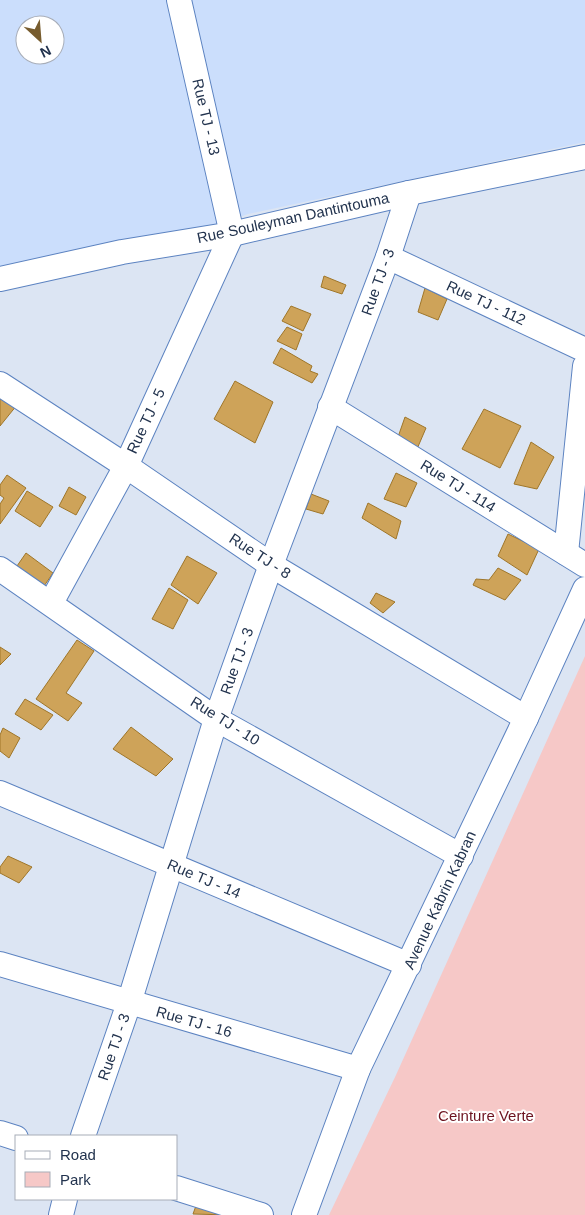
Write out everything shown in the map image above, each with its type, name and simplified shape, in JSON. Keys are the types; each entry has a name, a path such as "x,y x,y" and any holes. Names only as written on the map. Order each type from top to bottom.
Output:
{"street":[{"name":"Rue TJ - 13","path":"179,0 232,234"},
{"name":"Rue Souleyman Dantintouma","path":"0,279 122,252 232,234 409,193 585,156"},
{"name":"Rue TJ - 3","path":"83,1135 129,1003 216,719 271,565 388,257 409,193"},
{"name":"Rue TJ - 5","path":"51,603 126,466 232,234"},
{"name":"Rue TJ - 112","path":"388,257 585,350"},
{"path":"576,559 585,366"},
{"name":"Rue TJ - 8","path":"0,384 126,466 271,565 526,718"},
{"name":"Rue TJ - 114","path":"330,407 576,559"},
{"name":"Rue TJ - 10","path":"0,570 51,603 216,719 461,856"},
{"name":"Avenue Kabrin Kabran","path":"304,1215 358,1069 461,856 585,589"},
{"name":"Rue TJ - 14","path":"0,793 409,965"},
{"name":"Rue TJ - 16","path":"0,964 358,1069"},
{"path":"0,1133 15,1138"},
{"path":"178,1189 261,1215"},
{"path":"61,1215 65,1200"}],"shaded area":[{"path":"0,0 585,0 585,142 248,214 208,228 0,271"}],"green space":[{"name":"Ceinture Verte","path":"585,656 585,1215 329,1215 396,1075"}],"building":[{"path":"324,276 346,285 342,294 321,287"},
{"path":"425,288 447,299 438,320 418,312"},
{"path":"291,306 311,314 303,331 282,321"},
{"path":"287,327 302,334 296,350 277,341"},
{"path":"281,348 312,366 310,371 318,374 312,383 273,363"},
{"path":"235,381 273,402 255,443 214,419"},
{"path":"0,397 17,405 0,426"},
{"path":"484,409 521,426 500,468 462,449"},
{"path":"405,417 426,428 417,449 398,437"},
{"path":"531,442 554,457 537,489 514,484"},
{"path":"396,473 417,483 406,507 384,499"},
{"path":"7,475 26,488 0,524 0,504 4,498 0,495 0,485"},
{"path":"69,487 86,497 76,515 59,506"},
{"path":"27,491 53,507 40,527 15,511"},
{"path":"311,494 329,501 323,514 306,509"},
{"path":"368,503 401,521 396,539 362,518"},
{"path":"508,534 539,549 527,575 498,556"},
{"path":"26,553 53,573 44,586 17,566"},
{"path":"187,556 217,573 198,604 171,585"},
{"path":"498,568 521,580 505,600 473,585 476,579 489,580"},
{"path":"169,588 188,600 173,629 152,619"},
{"path":"376,593 395,602 383,613 370,603"},
{"path":"77,640 94,651 66,693 82,703 68,721 36,699"},
{"path":"0,647 11,654 0,665"},
{"path":"25,699 53,715 41,730 15,714"},
{"path":"131,727 173,759 156,776 113,749"},
{"path":"3,728 20,738 9,758 0,751 0,735"},
{"path":"8,856 32,867 19,883 0,873 0,867"},
{"path":"197,1203 230,1215 193,1214"}]}
